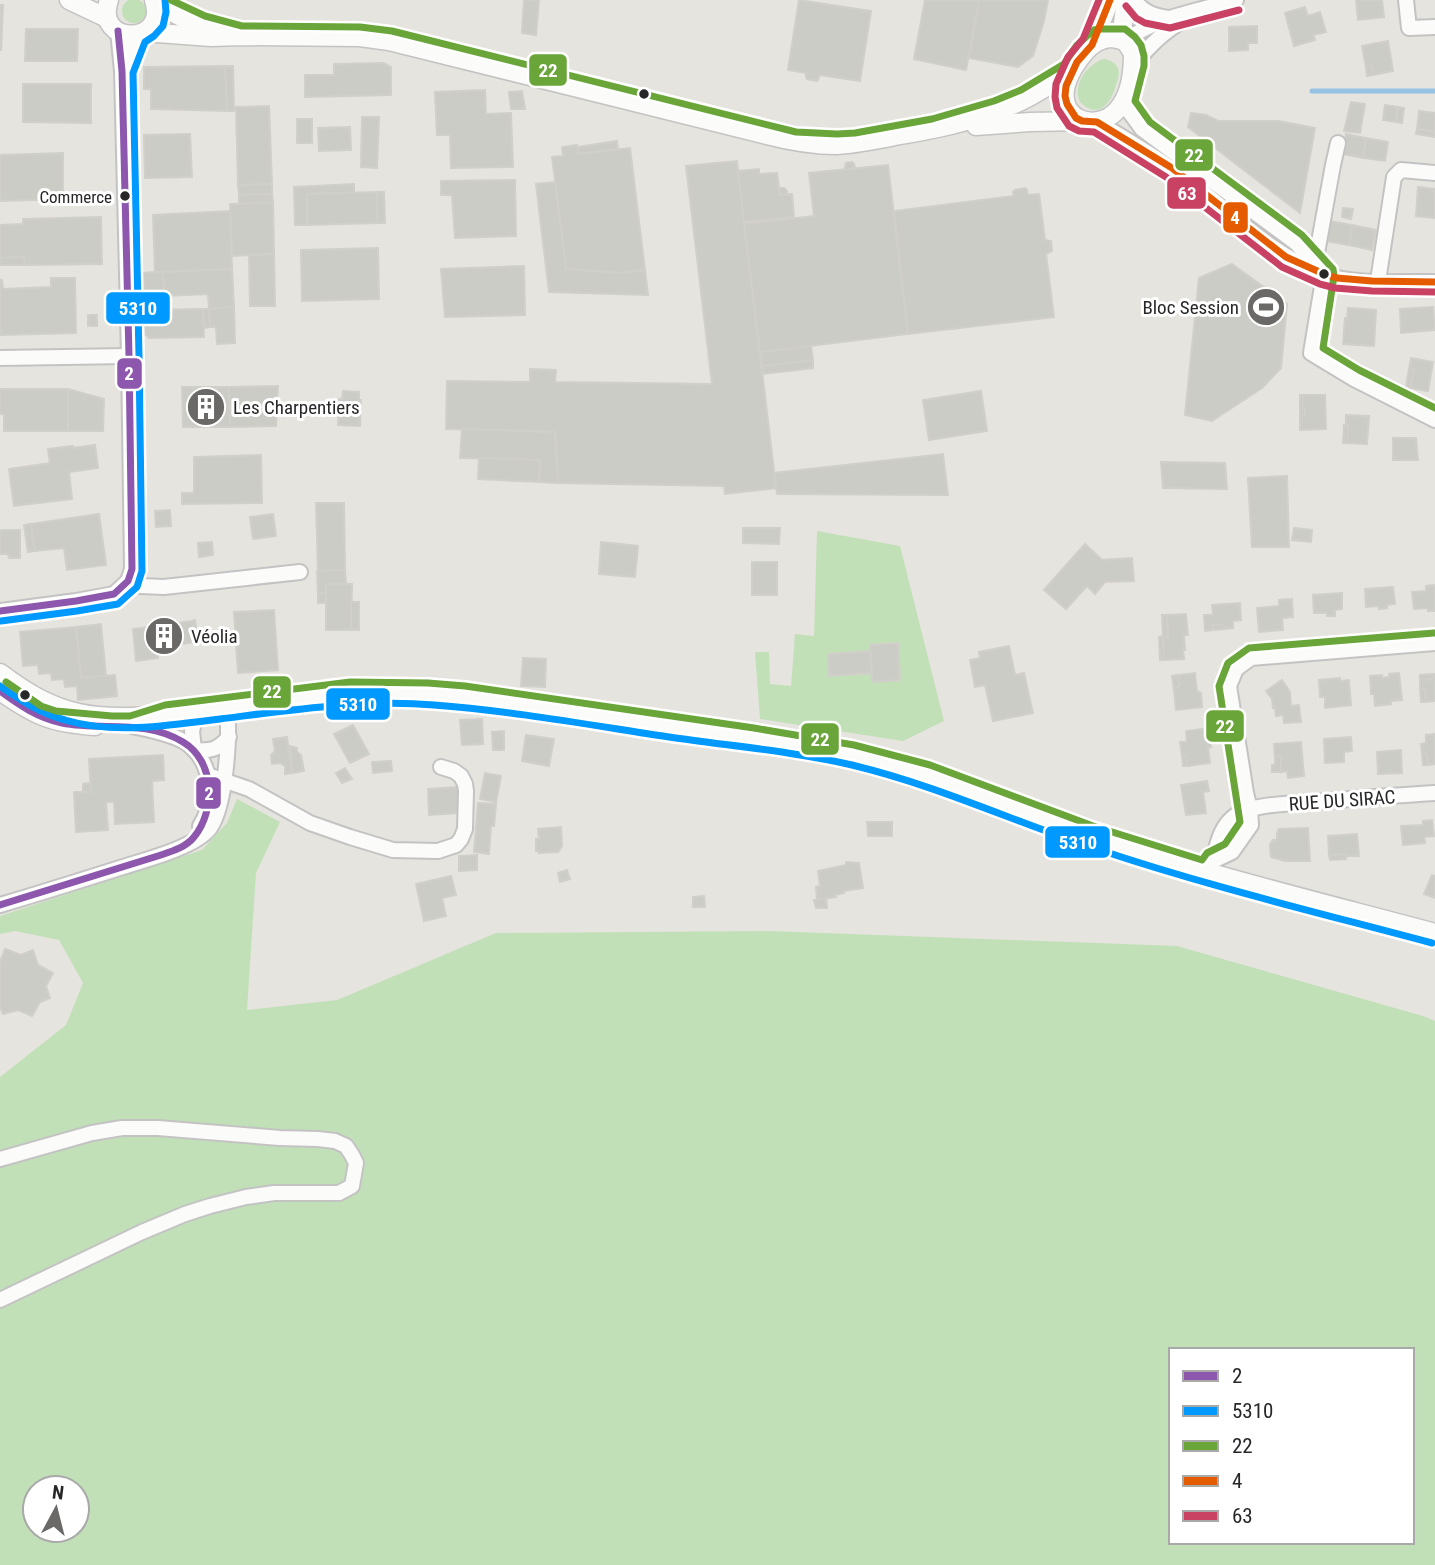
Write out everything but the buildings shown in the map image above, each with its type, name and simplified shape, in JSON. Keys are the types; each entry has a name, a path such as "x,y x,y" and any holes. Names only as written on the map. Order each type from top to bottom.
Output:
{"street":[{"path":"69,0 111,17 131,35 360,37 389,41 794,142 837,145 934,129 998,111 1026,99 1071,72"},
{"path":"1093,45 1110,0"},
{"path":"934,129 1030,122 1090,122 1110,117 1123,103 1133,66 1133,53 1123,40 1126,0"},
{"path":"1134,0 1141,9 1149,13 1170,18"},
{"path":"1236,0 1170,18 1123,40 1100,39 1085,52 1071,72 1065,96 1070,111 1076,118 1090,122 1171,168 1286,257 1350,279 1435,282"},
{"path":"1406,0 1409,28 1435,27"},
{"path":"122,71 140,33 155,19 155,1"},
{"path":"155,1 201,26 240,36"},
{"path":"1133,66 1149,46 1173,26 1210,8"},
{"path":"0,611 114,594 128,580 132,569 122,71 111,17"},
{"path":"1123,103 1142,129 1296,243 1319,269"},
{"path":"1338,143 1319,269 1311,353 1354,379 1435,421"},
{"path":"1378,281 1394,177 1401,170 1435,173"},
{"path":"0,358 129,356"},
{"path":"128,580 141,586 164,587 300,572"},
{"path":"1211,867 1232,852 1251,825 1229,686 1236,669 1251,658 1435,643"},
{"path":"0,673 26,692 81,714 166,715 351,692 428,693 521,704 851,755 926,775 1090,836 1155,857 1211,867 1435,933"},
{"path":"0,691 36,715 54,721 92,726 132,726 176,738 194,750 201,758 208,775 210,790 203,821 190,842"},
{"path":"0,905 172,851 205,833 217,811 223,780 229,737 227,708"},
{"path":"194,750 191,732 197,711"},
{"path":"132,726 166,715"},
{"path":"194,750 216,749 229,737"},
{"path":"208,775 249,789 310,823 350,837 393,850 438,851 456,845 461,839 466,791 461,776 441,767"},
{"name":"RUE DU SIRAC","path":"1250,809 1435,793"},
{"path":"1211,867 1218,841 1226,827 1236,815 1250,809"},
{"path":"0,1159 92,1133 122,1128 158,1128 335,1141 346,1146 356,1163 352,1186 339,1193 265,1195 210,1206 142,1231 0,1300"}],"green space":[{"path":"134,-1 145,6 146,11 139,22 134,23 123,16 122,11 129,0"},
{"path":"1104,59 1117,66 1118,79 1107,103 1098,110 1093,110 1080,102 1078,89 1087,70"},
{"path":"817,531 900,546 944,721 903,741 760,719 755,652 769,652 770,684 791,686 795,634 814,636"},
{"path":"237,799 280,822 256,873 247,1010 337,1000 496,933 771,931 1177,946 1435,1021 1435,1565 0,1565 0,1077 66,1025 83,983 59,940 15,931 0,934 0,916 202,850 227,823"}],"waterway":[{"path":"1312,91 1435,91"}],"transit line":[{"name":"5310","path":"1,621 118,604 137,587 142,571 133,73 145,42 163,26 165,0"},
{"name":"22","path":"171,0 205,16 242,26 360,27 392,31 796,132 837,134 932,119 994,101 1021,90 1064,64 1077,45 1094,30 1125,29 1141,45 1144,56 1135,101 1150,122 1302,235 1333,269 1323,348 1359,370 1435,408"},
{"name":"63","path":"1099,0 1083,39 1068,57 1056,84 1057,108 1069,126 1079,131 1094,132 1166,177 1282,267 1335,288 1435,292"},
{"name":"4","path":"1110,0 1092,45 1077,62 1066,86 1067,104 1076,118 1097,122 1172,168 1286,257 1337,278 1435,282"},
{"name":"63","path":"1126,6 1136,18 1145,23 1170,28 1239,10"},
{"name":"2","path":"0,611 114,594 128,581 132,569 122,71 118,31"},
{"name":"22","path":"6,682 41,706 56,711 112,716 130,716 165,705 350,682 428,683 754,728 854,745 930,765 1093,826 1202,860 1207,853 1225,844 1240,822 1219,686 1228,663 1249,648 1434,633"},
{"name":"5310","path":"0,686 48,714 84,725 103,727 162,726 327,706 407,704 522,715 807,756 883,773 1180,875 1432,943"},
{"name":"2","path":"0,691 29,710 53,721 139,728 169,735 194,750 201,761 209,786 209,800 201,826 194,837 183,846 0,905"}],"place":[{"name":"Commerce","path":"125,196"},
{"name":"Bloc Session","path":"1266,307"},
{"name":"Les Charpentiers","path":"206,407"},
{"name":"Véolia","path":"164,636"}]}
